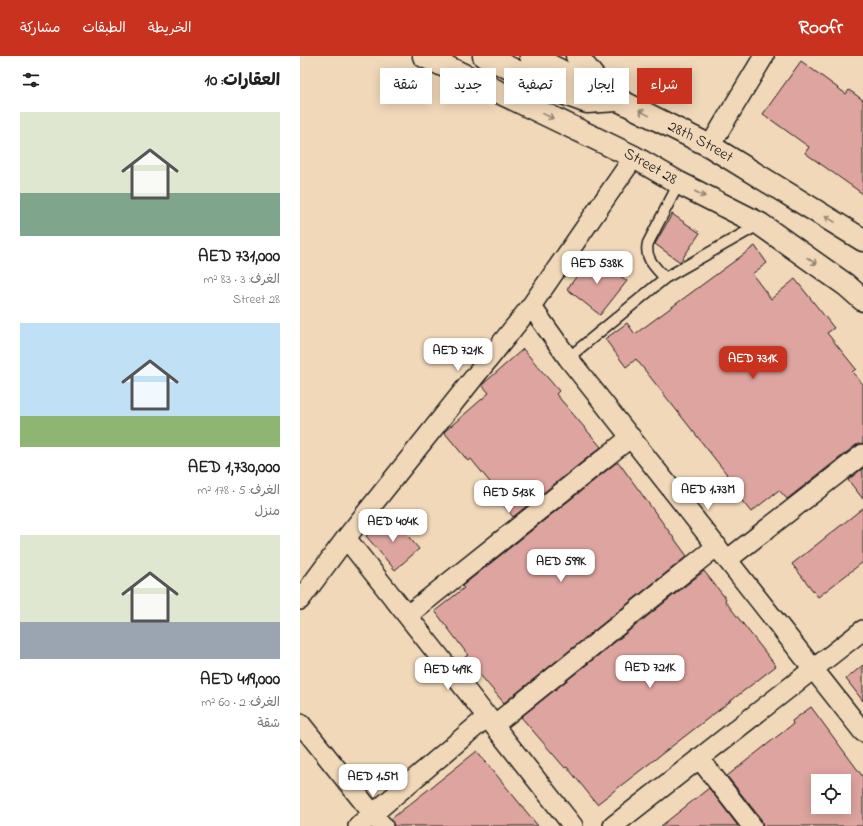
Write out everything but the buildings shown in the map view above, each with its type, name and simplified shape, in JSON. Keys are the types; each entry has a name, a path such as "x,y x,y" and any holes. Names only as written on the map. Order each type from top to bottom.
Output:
{"main road":[{"name":"Street 28","path":"424,56 634,157 679,183 760,224 846,285 863,300"},
{"path":"484,56 574,97"},
{"name":"28th Street","path":"531,56 565,61 574,68"},
{"name":"28th Street","path":"627,104 710,146 863,240"}],"street":[{"path":"710,146 764,56"},
{"path":"300,600 346,538 531,306 634,157"},
{"path":"531,306 568,358 863,732"},
{"path":"408,615 630,437"},
{"path":"358,826 378,820 491,720 722,553 863,454"},
{"path":"346,538 491,720 573,826"},
{"path":"613,826 863,630"},
{"path":"300,723 378,820"},
{"path":"699,758 752,826"}],"lane":[{"path":"665,278 649,260 646,251 648,243 679,183"},
{"path":"568,358 665,278 760,224"}]}
